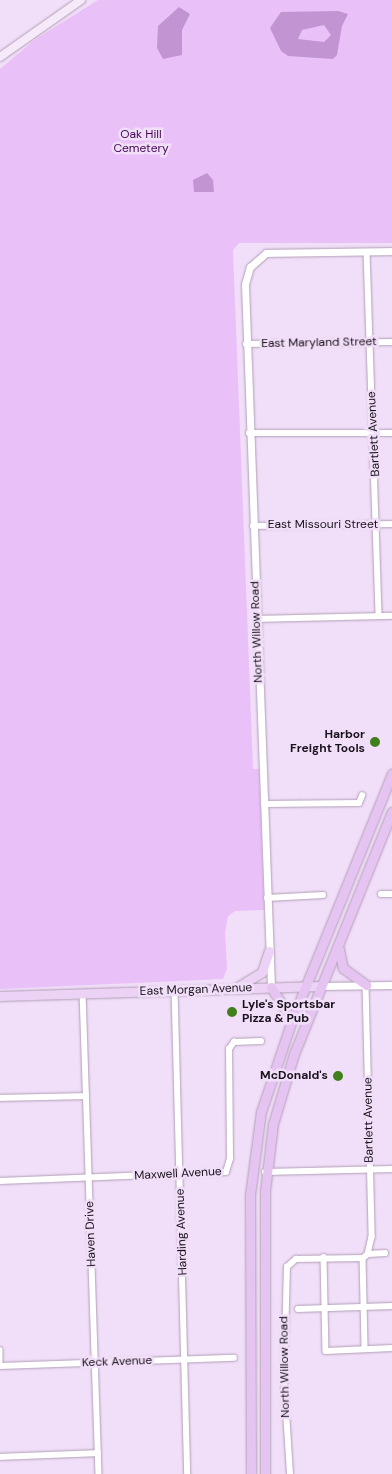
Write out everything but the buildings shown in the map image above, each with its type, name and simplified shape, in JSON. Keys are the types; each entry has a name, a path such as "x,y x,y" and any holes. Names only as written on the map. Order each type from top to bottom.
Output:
{"highway":[{"path":"251,1474 251,1184 266,1092 292,1020 392,774"},
{"path":"265,1474 266,1172 281,1089 392,812"},
{"path":"338,945 343,968 366,985"},
{"path":"271,987 292,1020"},
{"path":"265,1397 270,1474"}],"main road":[{"path":"0,57 80,0"},
{"path":"236,988 262,972 269,951"},
{"name":"East Morgan Avenue","path":"0,996 321,986"}],"street":[{"path":"366,252 392,251"},
{"name":"North Willow Road","path":"271,987 249,434 246,277 254,261 271,252 366,252"},
{"name":"Bartlett Avenue","path":"366,252 375,434 379,616"},
{"name":"East Maryland Street","path":"246,344 392,342"},
{"path":"249,434 392,433"},
{"name":"East Missouri Street","path":"253,526 392,524"},
{"path":"257,619 392,616"},
{"path":"264,804 359,803 362,796"},
{"path":"381,894 392,894"},
{"path":"268,898 323,895"},
{"name":"Bartlett Avenue","path":"365,1349 363,1306 366,1256 372,1237 366,985"},
{"name":"East Morgan Avenue","path":"321,986 392,985"},
{"name":"Harding Avenue","path":"175,990 188,1474"},
{"name":"Haven Drive","path":"83,993 99,1474"},
{"name":"Maxwell Avenue","path":"0,1181 226,1172 230,1159 229,1049 234,1042 261,1041"},
{"path":"0,1098 86,1096"},
{"path":"266,1172 392,1169"},
{"path":"385,1253 324,1258 326,1351 392,1348"},
{"name":"North Willow Road","path":"290,1474 283,1327 286,1273 290,1262 324,1258"},
{"path":"298,1309 392,1306"},
{"path":"0,1350 0,1366"},
{"name":"Keck Avenue","path":"0,1366 234,1358"},
{"path":"0,1457 98,1454"}],"green space":[{"name":"Oak Hill Cemetery","path":"98,0 392,0 392,243 239,243 233,250 253,769 259,769 264,910 235,911 228,916 225,932 227,968 223,979 0,989 0,69 36,39"}],"shaded area":[{"path":"179,7 190,14 182,30 182,55 163,59 157,48 158,26"},
{"path":"338,11 348,14 342,26 337,55 333,59 288,56 281,51 270,28 281,12","holes":["324,25 331,35 324,42 298,39 302,30"]},
{"path":"207,173 213,180 214,192 194,192 193,180"}],"place":[{"name":"Harbor Freight Tools","path":"375,742"},
{"name":"Lyle's Sportsbar Pizza & Pub","path":"232,1012"},
{"name":"McDonald's","path":"338,1076"}]}
